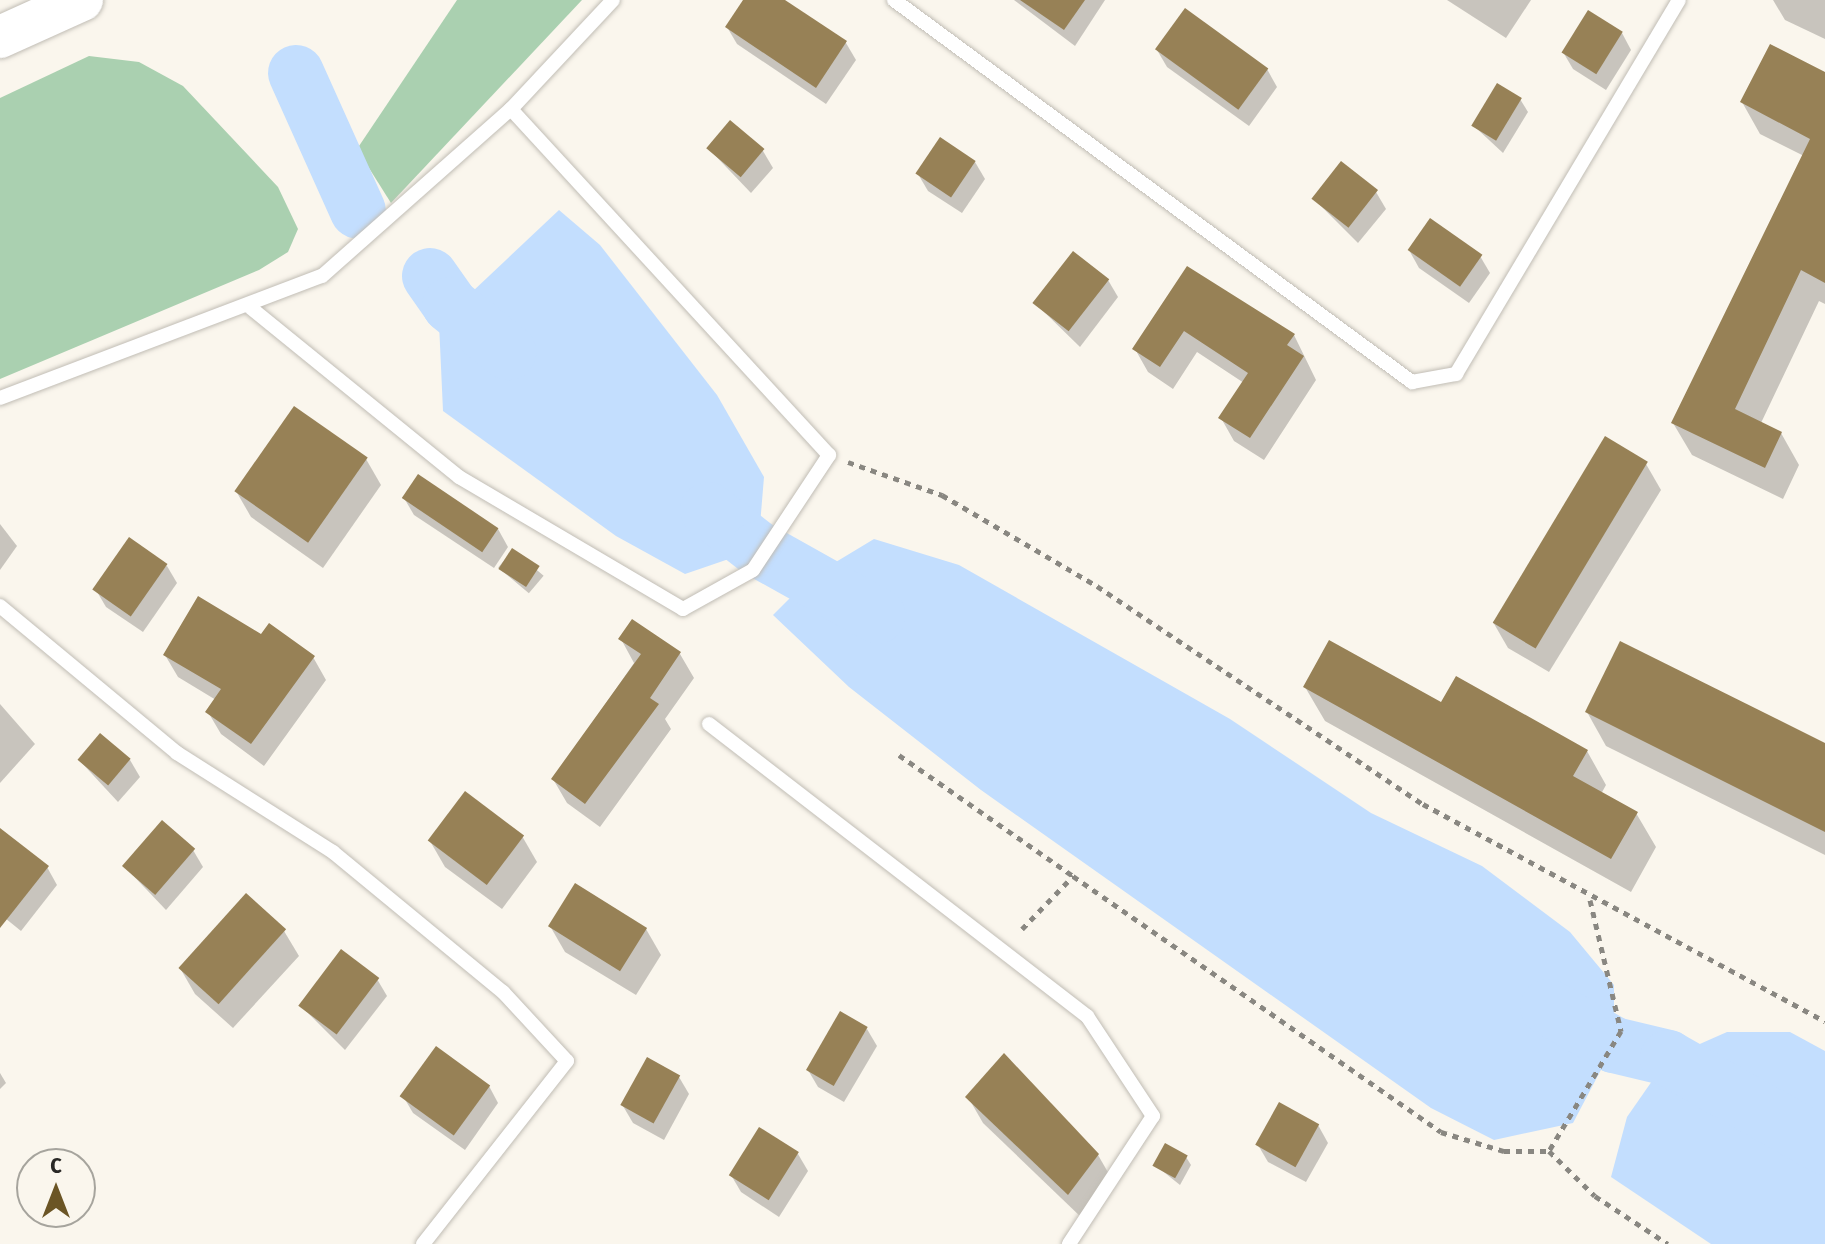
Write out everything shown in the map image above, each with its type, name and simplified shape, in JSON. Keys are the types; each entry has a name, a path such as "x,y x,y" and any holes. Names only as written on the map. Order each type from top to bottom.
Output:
{"main road":[{"path":"0,37 82,0"}],"lane":[{"path":"0,398 251,308 322,276 511,109 613,0"},
{"path":"894,0 1412,382 1456,374 1679,0"},
{"path":"251,308 459,477 683,609 753,570 789,525 829,455 511,109"},
{"path":"0,606 177,753 333,852 503,992 567,1061 423,1244"},
{"path":"709,724 1087,1016 1153,1116 1069,1244"}],"path":[{"path":"829,455 942,495 1423,804 1590,899 1825,1021"},
{"path":"899,755 1441,1132 1504,1151 1549,1151 1595,1196 1668,1244"},
{"path":"1022,929 1073,876"},
{"path":"1549,1151 1607,1059 1621,1031 1590,899"}],"green space":[{"path":"457,0 582,0 391,203 357,149"},
{"path":"89,56 139,62 183,86 278,187 298,229 288,252 259,270 0,379 0,98"}],"water":[{"path":"559,210 600,245 717,395 764,477 758,549 685,574 616,536 443,411 439,323"},
{"path":"874,539 959,565 1230,719 1371,813 1482,866 1570,932 1614,985 1614,1045 1573,1123 1494,1140 1431,1108 981,790 849,687 773,615 811,577"},
{"path":"1727,1032 1790,1032 1825,1051 1825,1244 1711,1244 1611,1177 1627,1117 1668,1058"}],"building":[{"path":"743,0 785,0 847,41 816,88 725,27"},
{"path":"1020,0 1085,0 1064,30"},
{"path":"1185,8 1268,69 1238,110 1155,49"},
{"path":"1588,10 1623,32 1596,74 1562,52"},
{"path":"1770,44 1825,72 1825,283 1801,270 1735,409 1782,432 1765,468 1671,423 1810,139 1740,102"},
{"path":"1497,83 1522,98 1496,141 1471,126"},
{"path":"730,120 764,149 741,177 706,148"},
{"path":"940,137 976,161 951,198 915,173"},
{"path":"1341,161 1378,190 1348,228 1311,199"},
{"path":"1430,218 1482,255 1460,287 1408,250"},
{"path":"1073,251 1109,279 1069,331 1032,303"},
{"path":"1187,266 1295,334 1287,345 1304,356 1250,438 1218,418 1248,373 1184,331 1160,367 1132,349"},
{"path":"294,406 368,458 308,543 234,491"},
{"path":"1605,436 1648,462 1536,649 1493,623"},
{"path":"418,474 498,528 482,552 402,498"},
{"path":"129,537 168,564 131,616 92,589"},
{"path":"512,548 540,566 526,587 498,569"},
{"path":"198,596 261,634 269,623 315,656 251,744 205,712 221,689 163,655"},
{"path":"632,619 681,652 650,698 659,704 585,804 551,779 641,654 618,639"},
{"path":"1329,640 1441,702 1456,676 1588,750 1573,776 1638,812 1611,859 1303,687"},
{"path":"1620,641 1825,743 1825,832 1585,712"},
{"path":"100,733 131,759 108,786 78,760"},
{"path":"465,791 524,836 487,885 428,841"},
{"path":"162,820 195,849 155,895 122,866"},
{"path":"0,828 49,866 0,928"},
{"path":"575,883 647,928 620,971 548,926"},
{"path":"246,893 286,929 219,1004 178,968"},
{"path":"341,949 379,978 337,1035 298,1006"},
{"path":"840,1011 868,1027 834,1086 806,1070"},
{"path":"436,1046 490,1085 454,1136 400,1096"},
{"path":"1004,1053 1099,1154 1068,1195 965,1097"},
{"path":"647,1057 680,1075 654,1124 620,1105"},
{"path":"1279,1102 1319,1124 1295,1167 1255,1145"},
{"path":"759,1127 799,1152 769,1200 729,1175"},
{"path":"1165,1143 1188,1156 1175,1178 1152,1166"}],"waterway":[{"path":"296,73 358,211"},
{"path":"430,276 450,305 508,352"},
{"path":"708,510 758,549 878,616"},
{"path":"1548,1007 1614,1045 1668,1058 1825,1147"}]}
